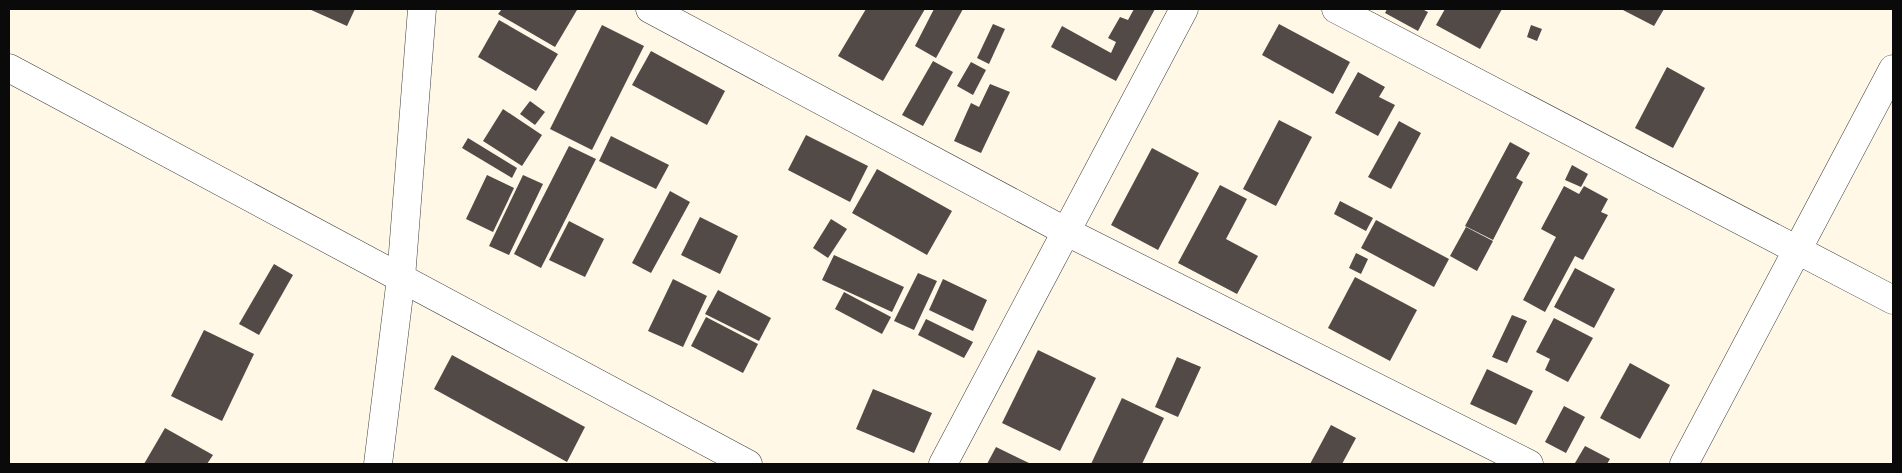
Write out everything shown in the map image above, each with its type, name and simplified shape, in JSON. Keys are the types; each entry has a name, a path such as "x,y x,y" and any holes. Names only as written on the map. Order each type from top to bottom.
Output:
{"street":[{"path":"378,464 401,278 422,9"},
{"path":"650,9 1067,232 1529,464"},
{"path":"943,464 1184,9"},
{"path":"1336,9 1893,300"},
{"path":"9,68 748,464"},
{"path":"1684,464 1893,69"}],"building":[{"path":"309,9 355,9 347,26"},
{"path":"502,9 577,10 555,47 498,14"},
{"path":"866,9 925,9 883,81 838,56"},
{"path":"934,9 963,9 936,58 915,46"},
{"path":"1134,9 1155,9 1116,81 1051,47 1062,26 1111,53 1116,42 1108,38 1120,17 1128,20"},
{"path":"1387,9 1422,9 1428,12 1418,31 1385,13"},
{"path":"1445,9 1502,9 1480,49 1436,25"},
{"path":"1621,9 1664,9 1654,26"},
{"path":"499,20 558,54 536,91 478,57"},
{"path":"993,24 1005,29 989,64 977,58"},
{"path":"1279,24 1350,62 1333,94 1262,55"},
{"path":"602,25 644,46 592,150 550,129"},
{"path":"1531,25 1542,29 1537,41 1527,37"},
{"path":"651,51 725,91 707,125 632,85"},
{"path":"933,61 953,72 923,126 902,115"},
{"path":"971,62 986,70 973,95 957,86"},
{"path":"1667,67 1705,88 1673,148 1635,128"},
{"path":"1358,72 1385,87 1379,97 1395,105 1378,136 1335,113"},
{"path":"990,84 1010,92 981,153 954,141 971,103 979,107"},
{"path":"530,101 545,112 535,125 520,114"},
{"path":"503,109 542,135 522,166 483,141"},
{"path":"1279,120 1312,137 1276,206 1243,189"},
{"path":"1399,121 1421,133 1391,189 1368,177"},
{"path":"806,135 868,166 850,202 788,170"},
{"path":"611,136 669,165 656,189 599,161"},
{"path":"468,138 517,168 512,178 462,148"},
{"path":"1510,142 1530,153 1516,178 1523,182 1493,240 1465,226"},
{"path":"569,146 596,159 541,268 514,254"},
{"path":"1152,148 1199,173 1158,250 1111,225"},
{"path":"1572,165 1588,174 1581,187 1565,180"},
{"path":"877,169 952,211 927,255 852,213"},
{"path":"487,175 514,188 493,232 466,219"},
{"path":"523,175 543,184 509,255 489,246"},
{"path":"1220,185 1247,199 1226,239 1258,256 1237,294 1178,263"},
{"path":"1564,186 1579,194 1584,186 1608,199 1601,212 1608,215 1583,260 1575,256 1545,312 1523,300 1556,237 1541,229"},
{"path":"670,191 690,202 651,273 632,263"},
{"path":"1340,201 1373,218 1366,231 1334,214"},
{"path":"700,217 738,236 720,274 681,255"},
{"path":"831,219 847,229 828,258 813,248"},
{"path":"1376,220 1449,259 1434,287 1361,248"},
{"path":"569,221 604,239 585,277 549,260"},
{"path":"1466,227 1493,241 1477,271 1450,256"},
{"path":"1356,253 1368,259 1361,274 1349,268"},
{"path":"834,255 904,287 892,312 822,280"},
{"path":"274,264 293,275 259,335 239,324"},
{"path":"1575,268 1615,289 1594,328 1554,307"},
{"path":"918,273 937,281 914,330 894,321"},
{"path":"1355,277 1417,310 1390,361 1328,328"},
{"path":"673,279 707,296 683,347 648,331"},
{"path":"943,279 987,300 973,331 929,310"},
{"path":"718,290 771,318 759,341 705,314"},
{"path":"844,292 891,317 882,334 835,309"},
{"path":"1512,315 1527,321 1507,363 1492,357"},
{"path":"706,317 758,344 743,373 691,346"},
{"path":"1554,318 1593,338 1568,382 1545,370 1550,359 1536,352"},
{"path":"926,319 973,342 964,358 918,335"},
{"path":"204,330 254,354 222,421 171,396"},
{"path":"1038,350 1096,378 1060,451 1002,423"},
{"path":"452,355 585,427 567,462 434,389"},
{"path":"1177,357 1201,367 1178,417 1155,407"},
{"path":"1630,363 1670,385 1640,439 1600,418"},
{"path":"1487,369 1533,391 1516,425 1470,404"},
{"path":"873,389 932,413 914,453 856,429"},
{"path":"1122,398 1164,418 1142,464 1091,464"},
{"path":"1564,406 1585,417 1566,453 1545,442"},
{"path":"1331,425 1356,438 1342,464 1310,464"},
{"path":"165,428 213,455 207,464 144,464"},
{"path":"1585,446 1610,459 1607,464 1575,463"},
{"path":"996,447 1031,464 987,464"}]}
